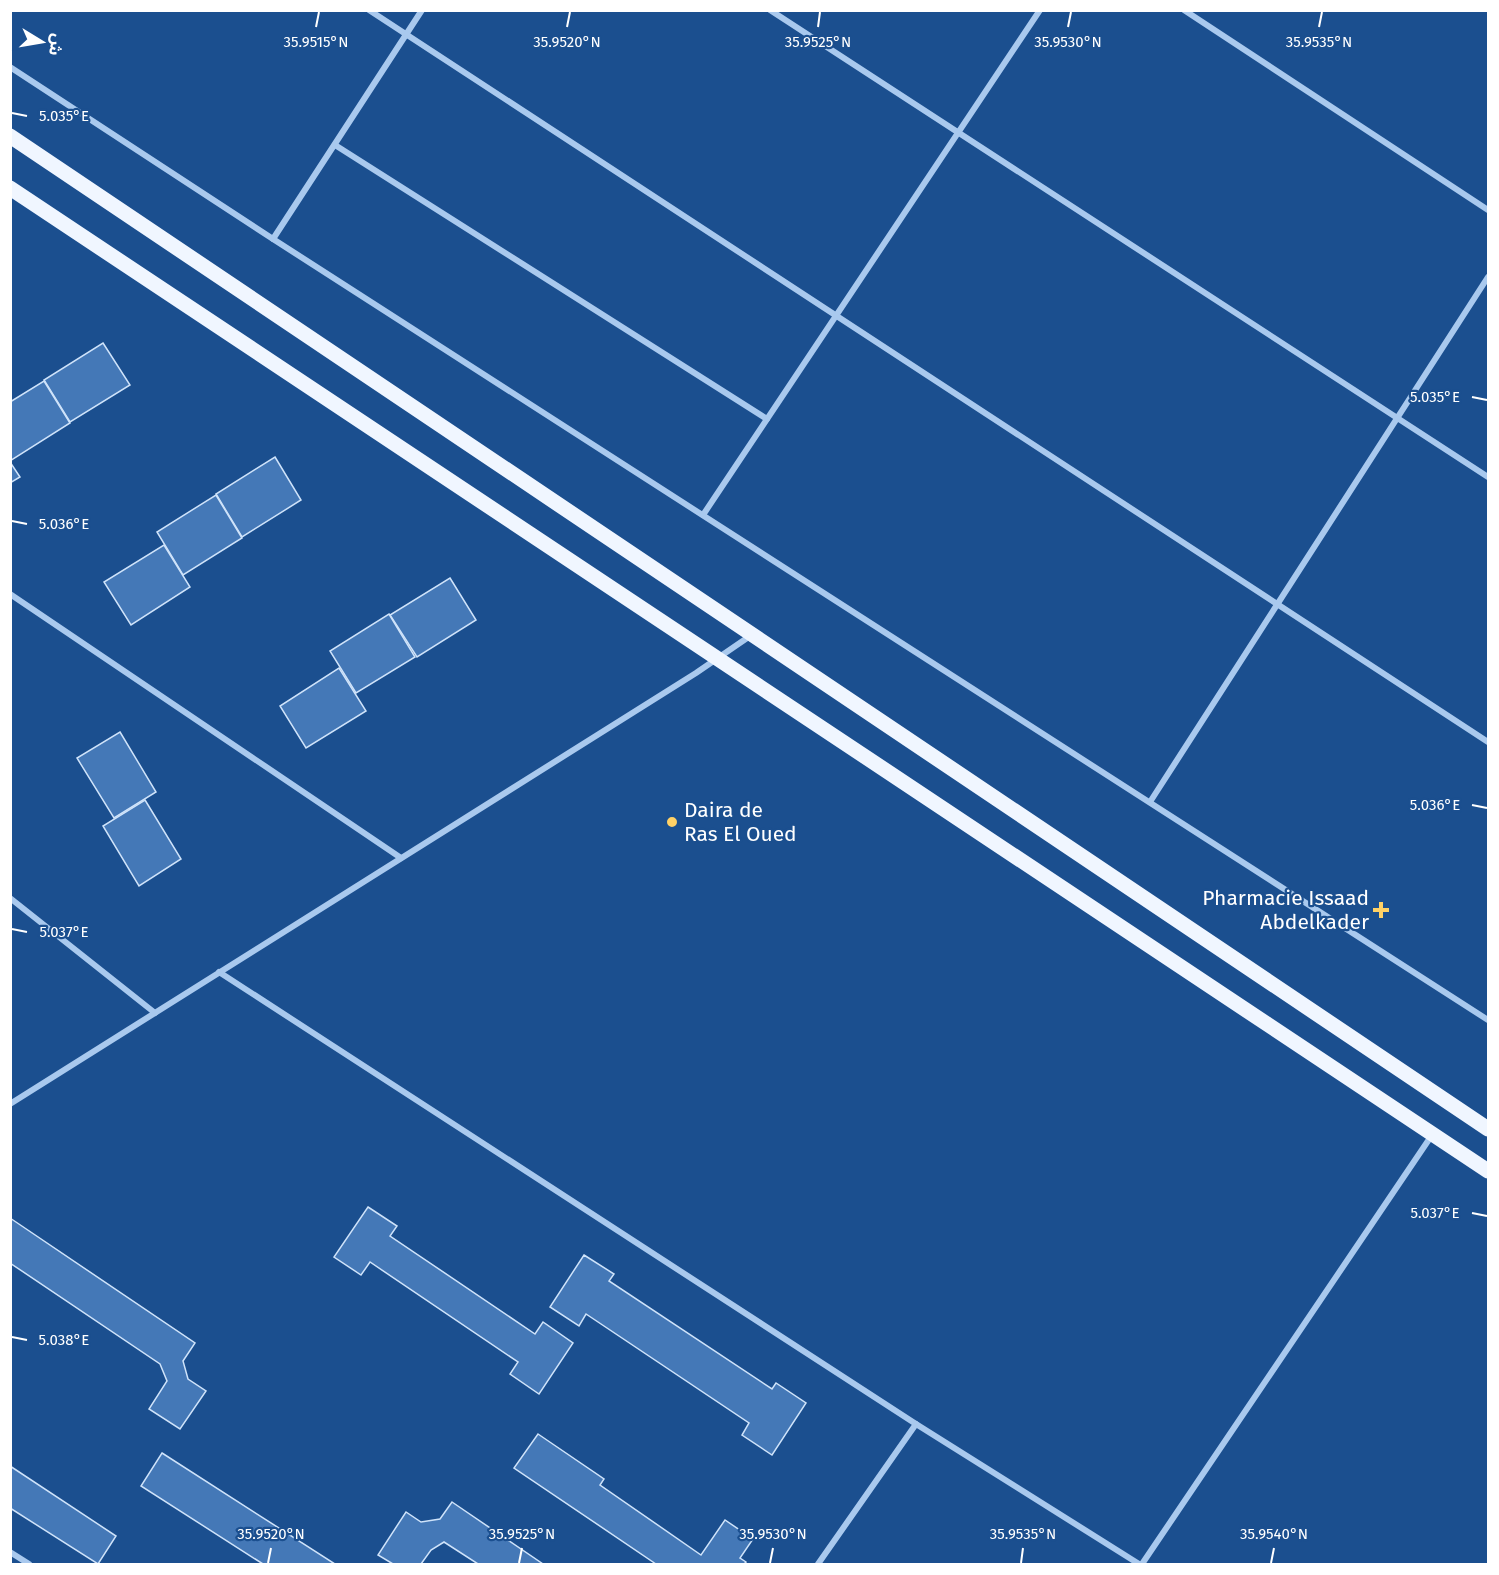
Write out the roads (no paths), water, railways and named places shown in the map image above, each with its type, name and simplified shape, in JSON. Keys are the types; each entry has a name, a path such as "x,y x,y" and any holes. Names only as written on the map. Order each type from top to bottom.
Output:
{"main road":[{"path":"10,136 1488,1130"},
{"path":"10,188 1488,1171"}],"street":[{"path":"369,10 1488,742"},
{"path":"273,239 422,10"},
{"path":"770,10 1488,477"},
{"path":"703,515 1040,10"},
{"path":"1184,10 1488,210"},
{"path":"10,67 273,239 1488,1020"},
{"path":"335,145 767,419"},
{"path":"1150,802 1488,277"},
{"path":"10,594 401,858"},
{"path":"10,1104 717,659 753,634"},
{"path":"10,898 155,1013"},
{"path":"219,972 916,1424 1141,1564 1433,1134"},
{"path":"818,1564 916,1424"},
{"path":"10,1564 13,1554 29,1564"}],"place":[{"name":"Daira de Ras El Oued","path":"672,822"},
{"name":"Pharmacie Issaad Abdelkader","path":"1381,910"}]}
